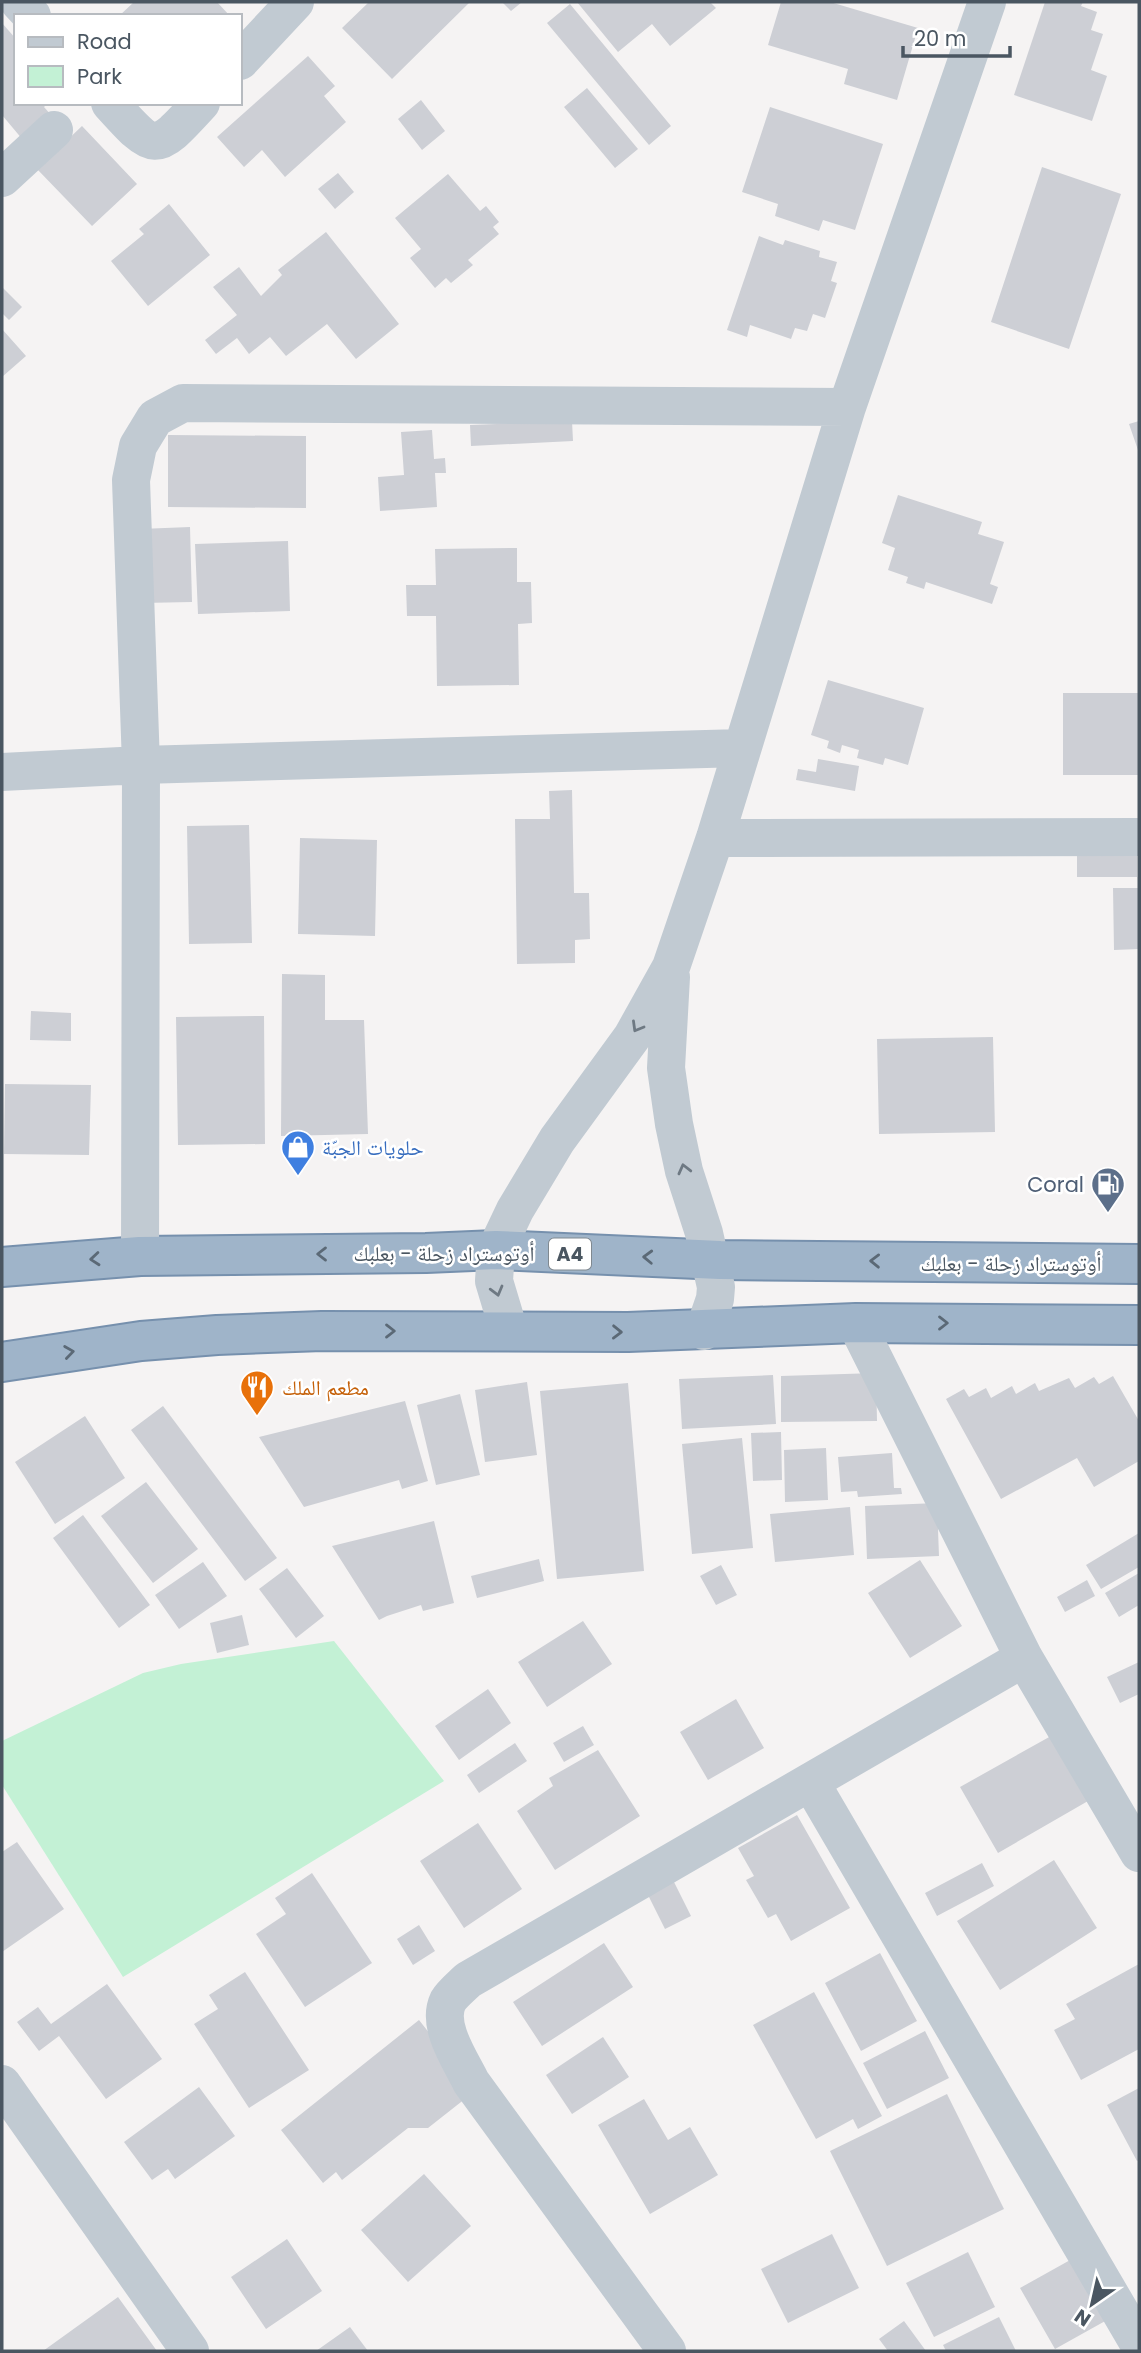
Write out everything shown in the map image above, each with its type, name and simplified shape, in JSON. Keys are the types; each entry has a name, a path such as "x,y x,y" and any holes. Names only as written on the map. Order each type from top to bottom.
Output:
{"highway":[{"name":"أوتوستراد زحلة - بعلبك","path":"2,1267 140,1256 496,1251 709,1258 1139,1264"},
{"path":"2,1362 141,1341 322,1331 704,1331 856,1323 1139,1325"}],"street":[{"path":"242,59 295,2"},
{"path":"509,1331 494,1281 496,1251 515,1210 557,1140 632,1037 671,968 715,838 847,407 987,2"},
{"path":"112,105 139,136 160,142 174,133 199,105"},
{"path":"2,178 54,130"},
{"path":"140,1256 141,765 131,480 138,446 155,418 183,403 847,407"},
{"path":"2,772 141,765 742,748"},
{"path":"715,838 1139,837"},
{"path":"671,968 666,1068 684,1171 704,1233 716,1287 715,1299 704,1331"},
{"path":"856,1323 1024,1658 1139,1853"},
{"path":"667,2351 471,2082 451,2041 446,2021 448,2002 468,1980 1024,1658"},
{"path":"811,1783 1139,2344"},
{"path":"2,2084 190,2351"}],"green space":[{"path":"334,1641 444,1781 123,1977 2,1785 2,1741 143,1673 181,1664"}],"building":[{"path":"134,2 217,2 228,14 121,14"},
{"path":"369,2 470,2 392,79 342,28"},
{"path":"502,2 522,2 511,11"},
{"path":"577,2 710,2 716,8 670,46 652,24 618,52"},
{"path":"781,2 830,2 918,28 897,100 844,84 848,69 768,45"},
{"path":"1045,2 1083,2 1081,6 1097,12 1091,30 1103,34 1091,70 1107,76 1092,121 1014,95"},
{"path":"570,4 671,126 649,145 547,23"},
{"path":"2,23 14,37 14,105 46,105 44,107 52,116 23,140 2,115"},
{"path":"308,56 335,86 324,96 346,122 285,177 262,150 244,167 217,137"},
{"path":"587,88 638,149 615,168 564,107"},
{"path":"421,100 445,131 422,150 398,119"},
{"path":"770,107 883,144 855,230 823,220 819,231 775,216 778,204 742,192"},
{"path":"82,126 137,184 92,226 37,169"},
{"path":"1042,167 1121,194 1069,349 991,322"},
{"path":"338,173 354,192 335,209 318,189"},
{"path":"448,174 480,211 486,206 499,222 493,227 499,234 468,260 473,265 451,283 446,278 435,288 410,258 421,249 395,218"},
{"path":"169,204 210,255 148,306 111,261 144,234 139,229"},
{"path":"326,232 399,324 356,359 327,324 286,356 270,337 249,354 237,338 216,354 205,340 237,315 213,287 239,267 261,296 282,275 278,270"},
{"path":"759,236 783,245 785,240 820,251 819,257 837,262 831,281 837,283 825,318 813,314 807,331 795,328 791,339 750,325 747,337 727,330"},
{"path":"2,287 22,307 9,320 2,313"},
{"path":"2,329 26,356 2,377"},
{"path":"572,421 573,441 471,446 470,425"},
{"path":"1139,421 1139,453 1129,424"},
{"path":"432,430 434,459 445,458 446,473 435,473 437,507 380,511 378,477 404,475 401,432"},
{"path":"168,435 306,436 306,508 168,507"},
{"path":"898,495 982,522 978,534 1004,542 990,584 998,587 992,604 926,582 924,589 906,583 908,577 888,570 895,548 882,543"},
{"path":"190,527 192,602 142,603 140,529"},
{"path":"288,541 290,611 198,614 195,544"},
{"path":"517,548 517,582 531,582 532,623 518,624 519,685 437,686 436,616 407,616 406,585 436,585 435,549"},
{"path":"828,680 924,708 908,765 885,758 883,765 857,758 859,750 842,745 840,753 827,748 829,741 811,735"},
{"path":"1063,693 1139,693 1139,775 1063,775"},
{"path":"818,759 859,766 855,791 796,780 798,769 816,772"},
{"path":"572,790 574,893 589,893 590,939 575,940 575,963 517,964 515,819 550,819 549,791"},
{"path":"249,825 252,943 189,944 187,826"},
{"path":"300,838 377,840 375,936 298,934"},
{"path":"1137,851 1137,877 1077,877 1077,852"},
{"path":"1113,888 1139,888 1139,949 1114,950"},
{"path":"282,974 325,975 325,1020 364,1020 368,1134 281,1136"},
{"path":"31,1011 71,1013 71,1041 30,1040"},
{"path":"264,1016 265,1144 178,1145 176,1017"},
{"path":"993,1037 995,1132 879,1134 877,1039"},
{"path":"5,1084 91,1085 89,1155 4,1154"},
{"path":"876,1373 877,1421 781,1422 781,1376"},
{"path":"773,1375 776,1424 682,1429 679,1379"},
{"path":"1113,1376 1139,1421 1139,1461 1094,1487 1077,1458 1001,1499 946,1399 964,1389 969,1397 986,1388 991,1398 1012,1386 1016,1394 1035,1383 1039,1391 1069,1378 1075,1388 1094,1377 1099,1384"},
{"path":"527,1382 537,1455 485,1462 475,1390"},
{"path":"628,1383 644,1571 557,1579 540,1391"},
{"path":"460,1394 480,1475 436,1485 417,1405"},
{"path":"405,1401 428,1481 402,1489 399,1480 304,1507 259,1437"},
{"path":"163,1406 277,1558 245,1581 131,1430"},
{"path":"85,1416 125,1478 55,1524 15,1462"},
{"path":"781,1432 782,1480 753,1481 751,1433"},
{"path":"742,1438 753,1548 692,1554 682,1444"},
{"path":"826,1448 828,1500 785,1502 784,1450"},
{"path":"892,1453 894,1488 901,1488 902,1494 858,1497 857,1491 841,1492 838,1457"},
{"path":"146,1482 198,1549 153,1583 101,1516"},
{"path":"937,1503 939,1556 867,1559 865,1506"},
{"path":"850,1507 854,1555 775,1562 770,1514"},
{"path":"83,1515 150,1605 119,1628 53,1538"},
{"path":"434,1521 454,1603 423,1611 421,1605 379,1620 332,1546"},
{"path":"1139,1533 1139,1567 1101,1589 1086,1565"},
{"path":"539,1559 544,1581 477,1598 471,1576"},
{"path":"920,1560 962,1626 910,1658 868,1593"},
{"path":"203,1562 227,1596 179,1629 155,1595"},
{"path":"721,1565 737,1595 716,1605 700,1576"},
{"path":"287,1568 324,1616 296,1638 259,1589"},
{"path":"1139,1573 1139,1605 1119,1617 1105,1593"},
{"path":"1087,1580 1095,1596 1065,1612 1057,1597"},
{"path":"242,1615 249,1645 217,1653 210,1623"},
{"path":"583,1621 612,1664 547,1707 518,1662"},
{"path":"1139,1662 1139,1694 1120,1703 1107,1677"},
{"path":"488,1689 511,1723 459,1760 435,1726"},
{"path":"736,1699 764,1748 708,1780 680,1732"},
{"path":"583,1726 594,1745 564,1762 553,1743"},
{"path":"1051,1736 1088,1801 998,1853 960,1787"},
{"path":"515,1743 527,1761 479,1793 467,1775"},
{"path":"598,1750 640,1816 555,1870 517,1811 553,1786 549,1778"},
{"path":"797,1815 850,1908 791,1941 776,1914 768,1918 746,1880 754,1876 738,1848"},
{"path":"478,1823 522,1889 464,1928 420,1861"},
{"path":"17,1842 64,1909 2,1952 2,1852"},
{"path":"1054,1860 1097,1928 1000,1990 957,1921"},
{"path":"982,1863 994,1886 937,1916 925,1893"},
{"path":"312,1873 372,1963 305,2007 256,1934 286,1914 275,1898"},
{"path":"673,1880 691,1916 665,1929 647,1893"},
{"path":"419,1925 435,1951 413,1965 397,1939"},
{"path":"604,1943 633,1987 542,2046 513,2002"},
{"path":"880,1953 917,2021 861,2051 825,1983"},
{"path":"1139,1964 1139,2049 1081,2080 1054,2030 1075,2019 1066,2004"},
{"path":"245,1972 309,2070 249,2108 194,2024 218,2009 209,1995"},
{"path":"107,1984 162,2059 106,2099 59,2036 39,2051 17,2022 38,2007 51,2024"},
{"path":"814,1992 882,2116 858,2129 853,2119 816,2139 753,2025"},
{"path":"419,2020 475,2091 428,2128 408,2128 342,2180 336,2172 323,2183 281,2130"},
{"path":"925,2031 949,2078 887,2109 863,2063"},
{"path":"603,2037 629,2077 572,2114 546,2075"},
{"path":"199,2087 235,2136 175,2179 168,2169 152,2180 124,2142"},
{"path":"1139,2088 1139,2160 1137,2161 1107,2105"},
{"path":"947,2094 1004,2209 887,2266 830,2151"},
{"path":"644,2099 668,2140 690,2127 718,2175 650,2214 598,2125"},
{"path":"424,2174 471,2226 408,2282 361,2230"},
{"path":"832,2234 859,2288 788,2323 761,2269"},
{"path":"287,2239 322,2291 266,2329 231,2277"},
{"path":"968,2252 995,2307 934,2337 906,2283"},
{"path":"1072,2259 1107,2320 1055,2349 1020,2288"},
{"path":"118,2297 157,2351 43,2351"},
{"path":"999,2317 1016,2351 946,2351 943,2345"},
{"path":"904,2321 926,2351 888,2351 879,2339"},
{"path":"350,2327 368,2351 316,2351"}],"place":[{"name":"حلويات الجبّة","path":"298,1177"},
{"name":"Coral","path":"1108,1214"},
{"name":"مطعم الملك","path":"257,1417"}]}
